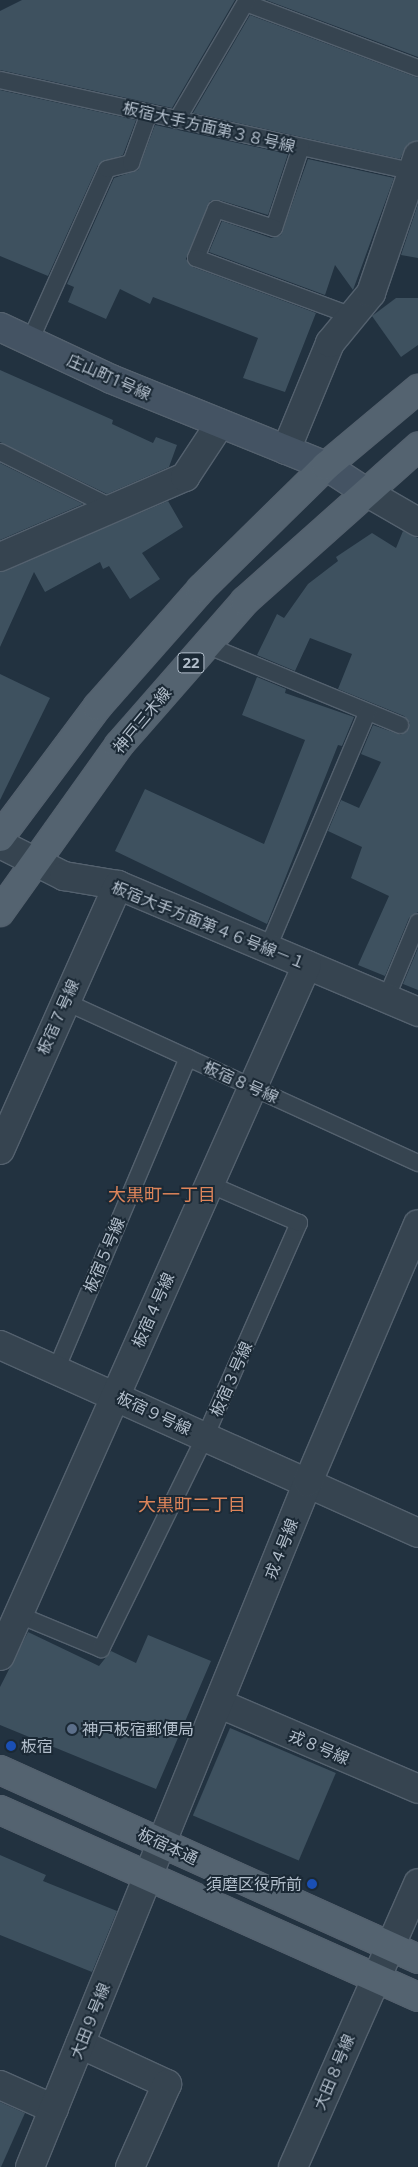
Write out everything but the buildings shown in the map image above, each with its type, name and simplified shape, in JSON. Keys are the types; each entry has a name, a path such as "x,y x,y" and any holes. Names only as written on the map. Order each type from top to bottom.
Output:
{"main road":[{"name":"22","path":"0,837 98,706 154,641 243,544 326,466 418,389"},
{"name":"神戸三木線","path":"0,912 119,745 206,645 296,551 418,446"},
{"name":"板宿本通","path":"0,1770 418,1959"},
{"path":"0,1810 418,1997"}],"street":[{"path":"286,450 330,343 371,293 416,167"},
{"name":"庄山町1号線","path":"0,327 220,424 326,466 366,492"},
{"path":"3,552 113,508 185,476 220,424"},
{"path":"366,492 418,522"},
{"name":"板宿大手方面第４６号線－１","path":"0,844 64,876 118,885 267,950 418,1012"},
{"name":"板宿７号線","path":"0,1150 64,1001 118,885"},
{"name":"板宿４号線","path":"0,1656 307,966"},
{"name":"戎４号線","path":"149,1876 164,1844 308,1482 418,1224"},
{"name":"板宿９号線","path":"0,1345 116,1394 205,1437 417,1528"},
{"name":"戎８号線","path":"220,1704 418,1789"},
{"name":"大田９号線","path":"30,2167 149,1876"},
{"name":"大田８号線","path":"293,2167 374,1977 391,1946 418,1883"},
{"path":"80,2044 167,2084 130,2167"},
{"path":"0,2085 54,2109"}],"lane":[{"path":"177,120 247,1 418,68"},
{"name":"板宿大手方面第３８号線","path":"0,80 301,147 416,167"},
{"path":"30,341 106,169 131,163 148,113"},
{"path":"301,147 274,228 216,209 196,258 352,316"},
{"path":"0,452 113,508"},
{"path":"206,645 400,725"},
{"path":"267,950 367,713"},
{"path":"386,999 418,922"},
{"name":"板宿８号線","path":"64,1001 418,1163"},
{"name":"板宿５号線","path":"56,1370 188,1058"},
{"name":"板宿３号線","path":"19,1614 101,1649 205,1437 299,1223 209,1184"}],"place":[{"name":"神戸板宿郵便局","path":"72,1729"},
{"name":"板宿","path":"11,1746"},
{"name":"須磨区役所前","path":"312,1884"}],"district":[{"name":"大黒町一丁目","path":"162,1194"},
{"name":"大黒町二丁目","path":"192,1504"}]}
